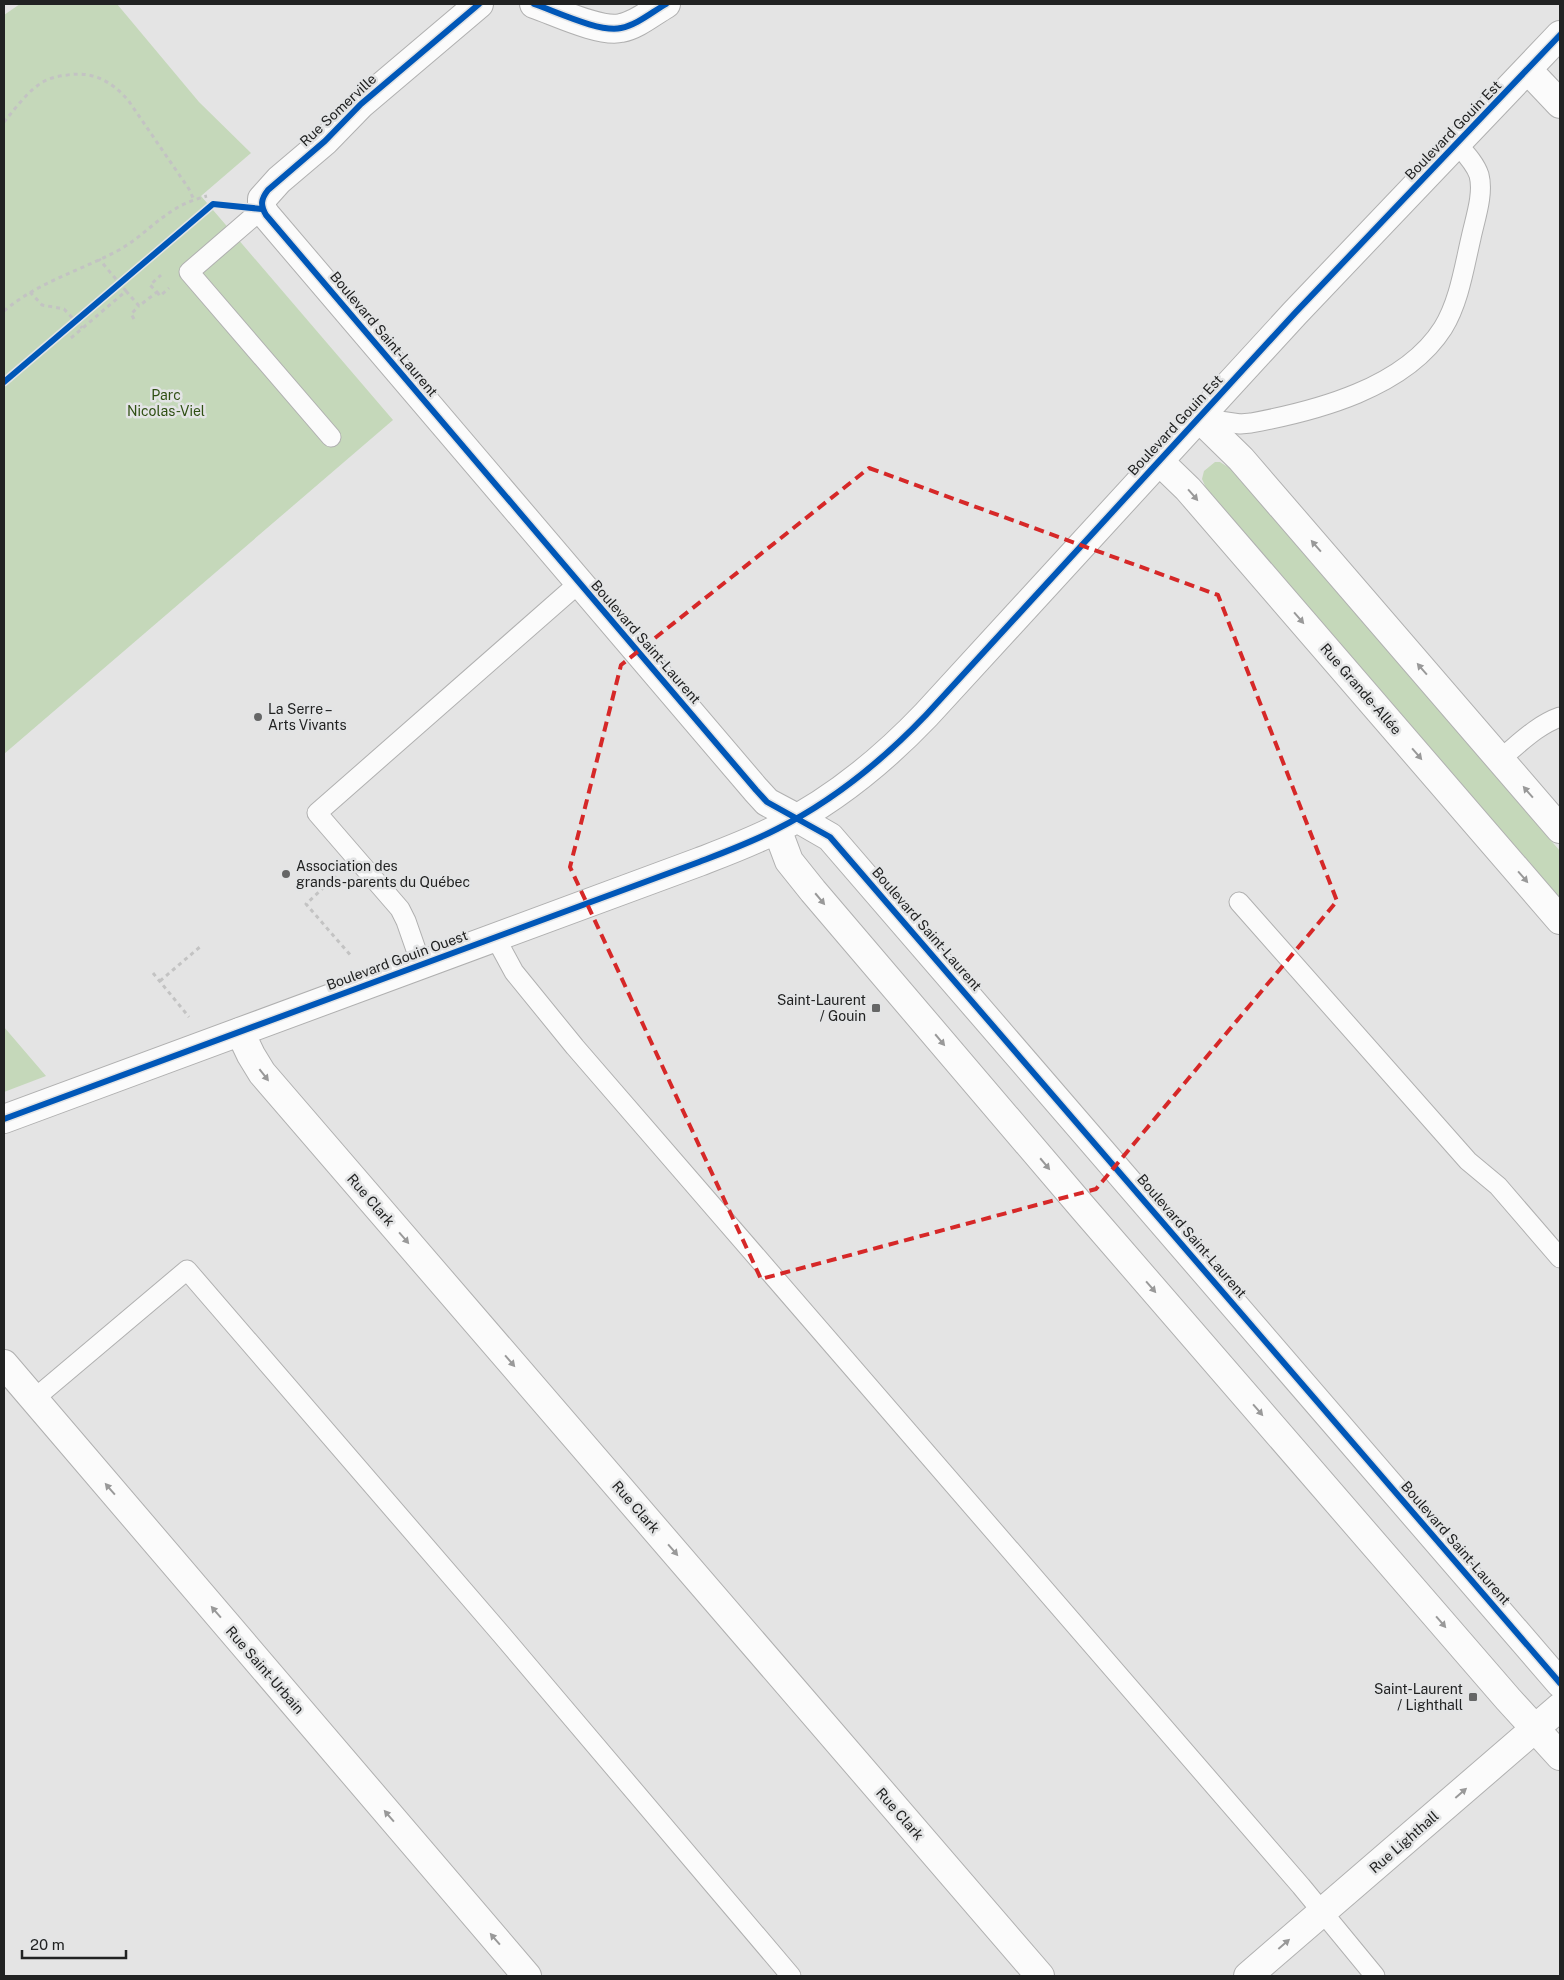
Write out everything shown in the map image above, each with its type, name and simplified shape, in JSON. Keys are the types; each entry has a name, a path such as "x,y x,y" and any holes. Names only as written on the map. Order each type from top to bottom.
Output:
{"street":[{"name":"Rue Somerville","path":"262,209 262,199 279,180 325,141 361,104 479,4"},
{"path":"534,4 598,27 614,29 632,25 666,4"},
{"name":"Boulevard Gouin Est","path":"787,824 838,792 910,732 1359,245 1560,35"},
{"path":"1528,70 1560,104"},
{"name":"Boulevard Saint-Laurent","path":"262,209 767,802 787,824 830,837 1560,1683"},
{"path":"1199,418 1241,459 1560,829"},
{"name":"Rue Grande-Allée","path":"1159,461 1188,490 1560,920"},
{"path":"787,824 789,861 813,891 1078,1202 1560,1756"},
{"name":"Boulevard Gouin Ouest","path":"4,1119 699,862 787,824"},
{"name":"Rue Clark","path":"240,1032 250,1055 262,1073 1040,1976"},
{"name":"Rue Saint-Urbain","path":"4,1364 527,1976"},
{"name":"Rue Lighthall","path":"1248,1976 1560,1707"}],"lane":[{"path":"1199,418 1230,423 1251,423 1337,401 1358,394 1401,370 1433,342 1451,312 1464,269 1478,201 1479,174 1472,161 1457,144"},
{"path":"262,209 189,272 331,437"},
{"path":"422,964 400,909 317,813 579,583"},
{"path":"1500,759 1533,731 1560,716"},
{"path":"1239,902 1468,1162 1498,1186 1560,1258"},
{"path":"495,937 514,972 581,1053 1301,1886 1375,1976"},
{"path":"34,1400 187,1270 501,1634 791,1976"}],"path":[{"path":"4,122 41,83 50,79 79,74 97,76 119,89 128,100 189,189 194,200"},
{"path":"4,311 30,292 129,244 175,209 207,196"},
{"path":"99,259 140,306"},
{"path":"112,290 127,277"},
{"path":"71,338 126,291"},
{"path":"30,292 42,305 64,309 82,328"},
{"path":"134,318 131,314 152,296"},
{"path":"68,327 83,315"},
{"path":"342,871 306,904 343,944 353,958"},
{"path":"160,981 201,946"},
{"path":"153,973 189,1018"}],"highlighted area":[{"path":"869,468 1218,595 1337,901 1096,1189 761,1279 570,867 621,665"}],"green space":[{"name":"Parc Nicolas-Viel","path":"20,4 117,4 199,102 251,153 201,196 393,420 4,754 4,15"},
{"path":"1215,462 1220,462 1231,469 1560,851 1560,898 1206,488 1202,479 1204,471"},
{"path":"4,1027 46,1076 4,1092"}],"cycle path":[{"path":"479,4 361,104 325,141 268,190 262,202 266,215 756,790 767,802 830,837 1560,1683"},
{"path":"534,4 590,24 612,29 633,24 666,4"},
{"path":"4,1119 729,851 777,829 818,806 875,763 910,732 1295,313 1560,35"},
{"path":"4,382 213,204 262,209"}],"place":[{"name":"La Serre – Arts Vivants","path":"258,717"},
{"name":"Association des grands-parents du Québec","path":"286,874"},
{"name":"Saint-Laurent / Gouin","path":"876,1008"},
{"name":"Saint-Laurent / Lighthall","path":"1473,1697"}]}
